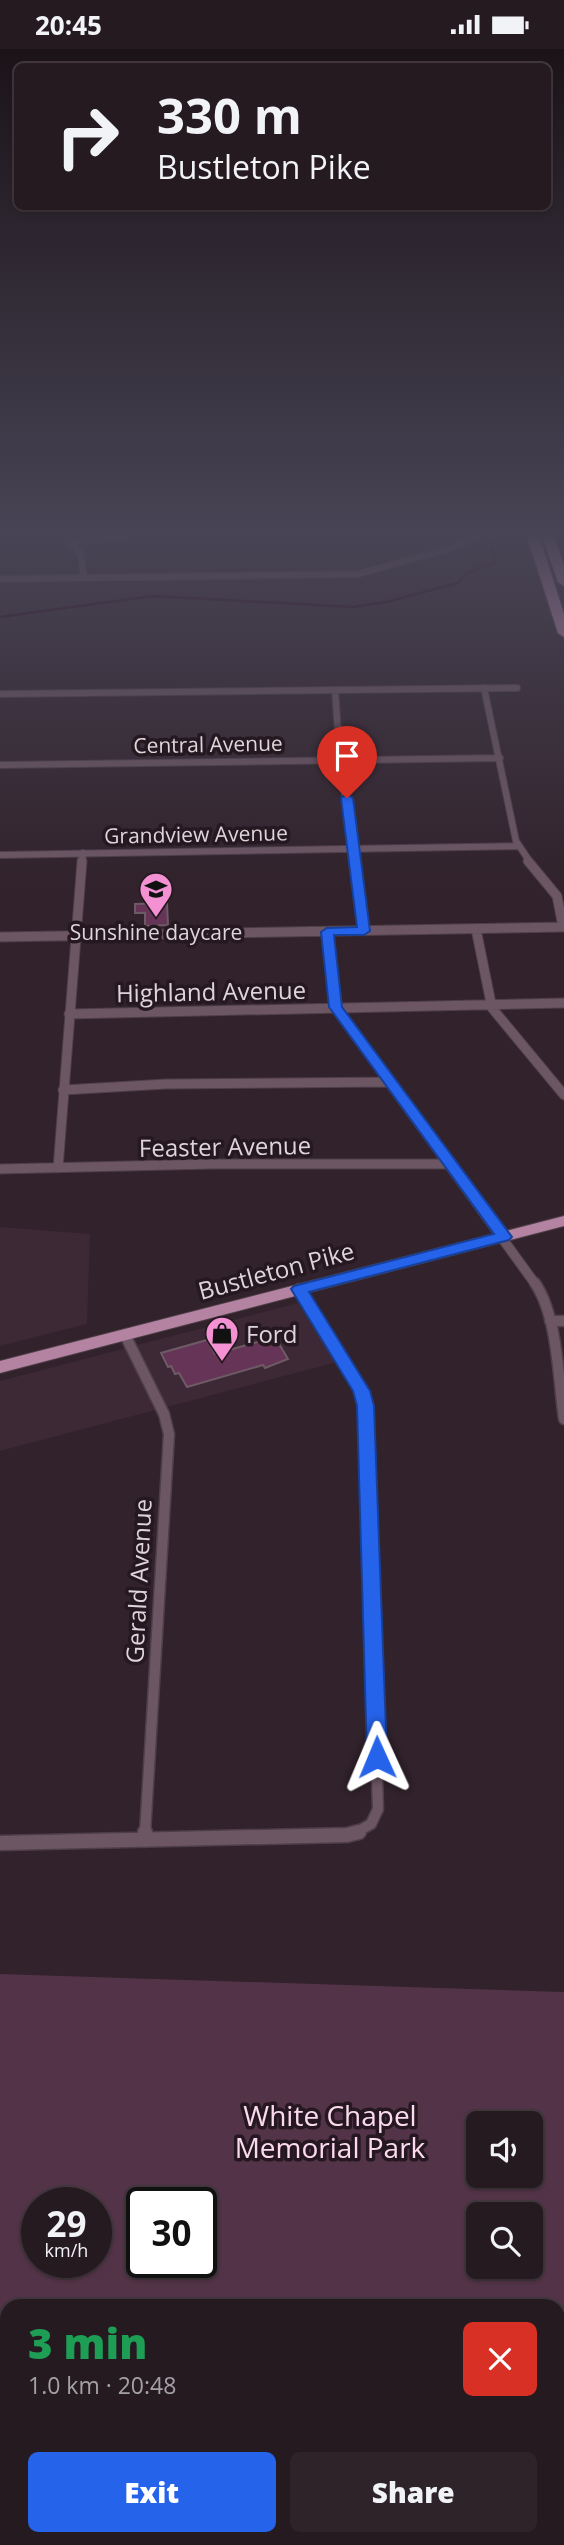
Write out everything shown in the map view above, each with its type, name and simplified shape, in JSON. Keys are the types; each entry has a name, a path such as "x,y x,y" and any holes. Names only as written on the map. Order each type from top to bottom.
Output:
{"main road":[{"name":"Bustleton Pike","path":"0,1367 564,1221"}],"street":[{"path":"0,937 563,927 557,896 519,846 484,688"},
{"path":"0,694 517,688"},
{"path":"335,690 340,760 364,931"},
{"name":"Central Avenue","path":"0,765 500,758"},
{"name":"Grandview Avenue","path":"0,855 519,846"},
{"path":"58,1168 83,853"},
{"path":"476,929 491,1005 502,1022 564,1095"},
{"path":"327,932 335,1007 504,1237 543,1295 561,1382 564,1419"},
{"name":"Highland Avenue","path":"69,1014 564,1003"},
{"path":"63,1090 166,1084 389,1082"},
{"name":"Feaster Avenue","path":"0,1170 212,1164 450,1164"},
{"path":"0,1843 347,1835 364,1830 376,1818 378,1809 366,1406 361,1391 299,1289"},
{"path":"550,1321 564,1321"},
{"name":"Gerald Avenue","path":"125,1335 164,1414 169,1434 145,1840"}],"shaded area":[{"path":"0,1227 90,1234 87,1324 0,1346"},
{"path":"298,1303 337,1362 0,1451 0,1381"}],"green space":[{"name":"White Chapel Memorial Park","path":"0,1974 564,1992 564,2299 0,2299"}],"building":[{"name":"Sunshine daycare","path":"167,903 168,925 145,926 145,913 135,913 135,904"},
{"name":"Ford","path":"275,1337 288,1359 265,1368 263,1365 187,1387 179,1373 175,1374 171,1366 168,1367 161,1353 207,1340 215,1354"}],"place":[{"name":"Sunshine daycare","path":"156,919"},
{"name":"Ford","path":"222,1363"}],"route":[{"path":"347,798 364,931 327,932 335,1007 504,1237 299,1289 361,1391 366,1406 377,1757"}]}
